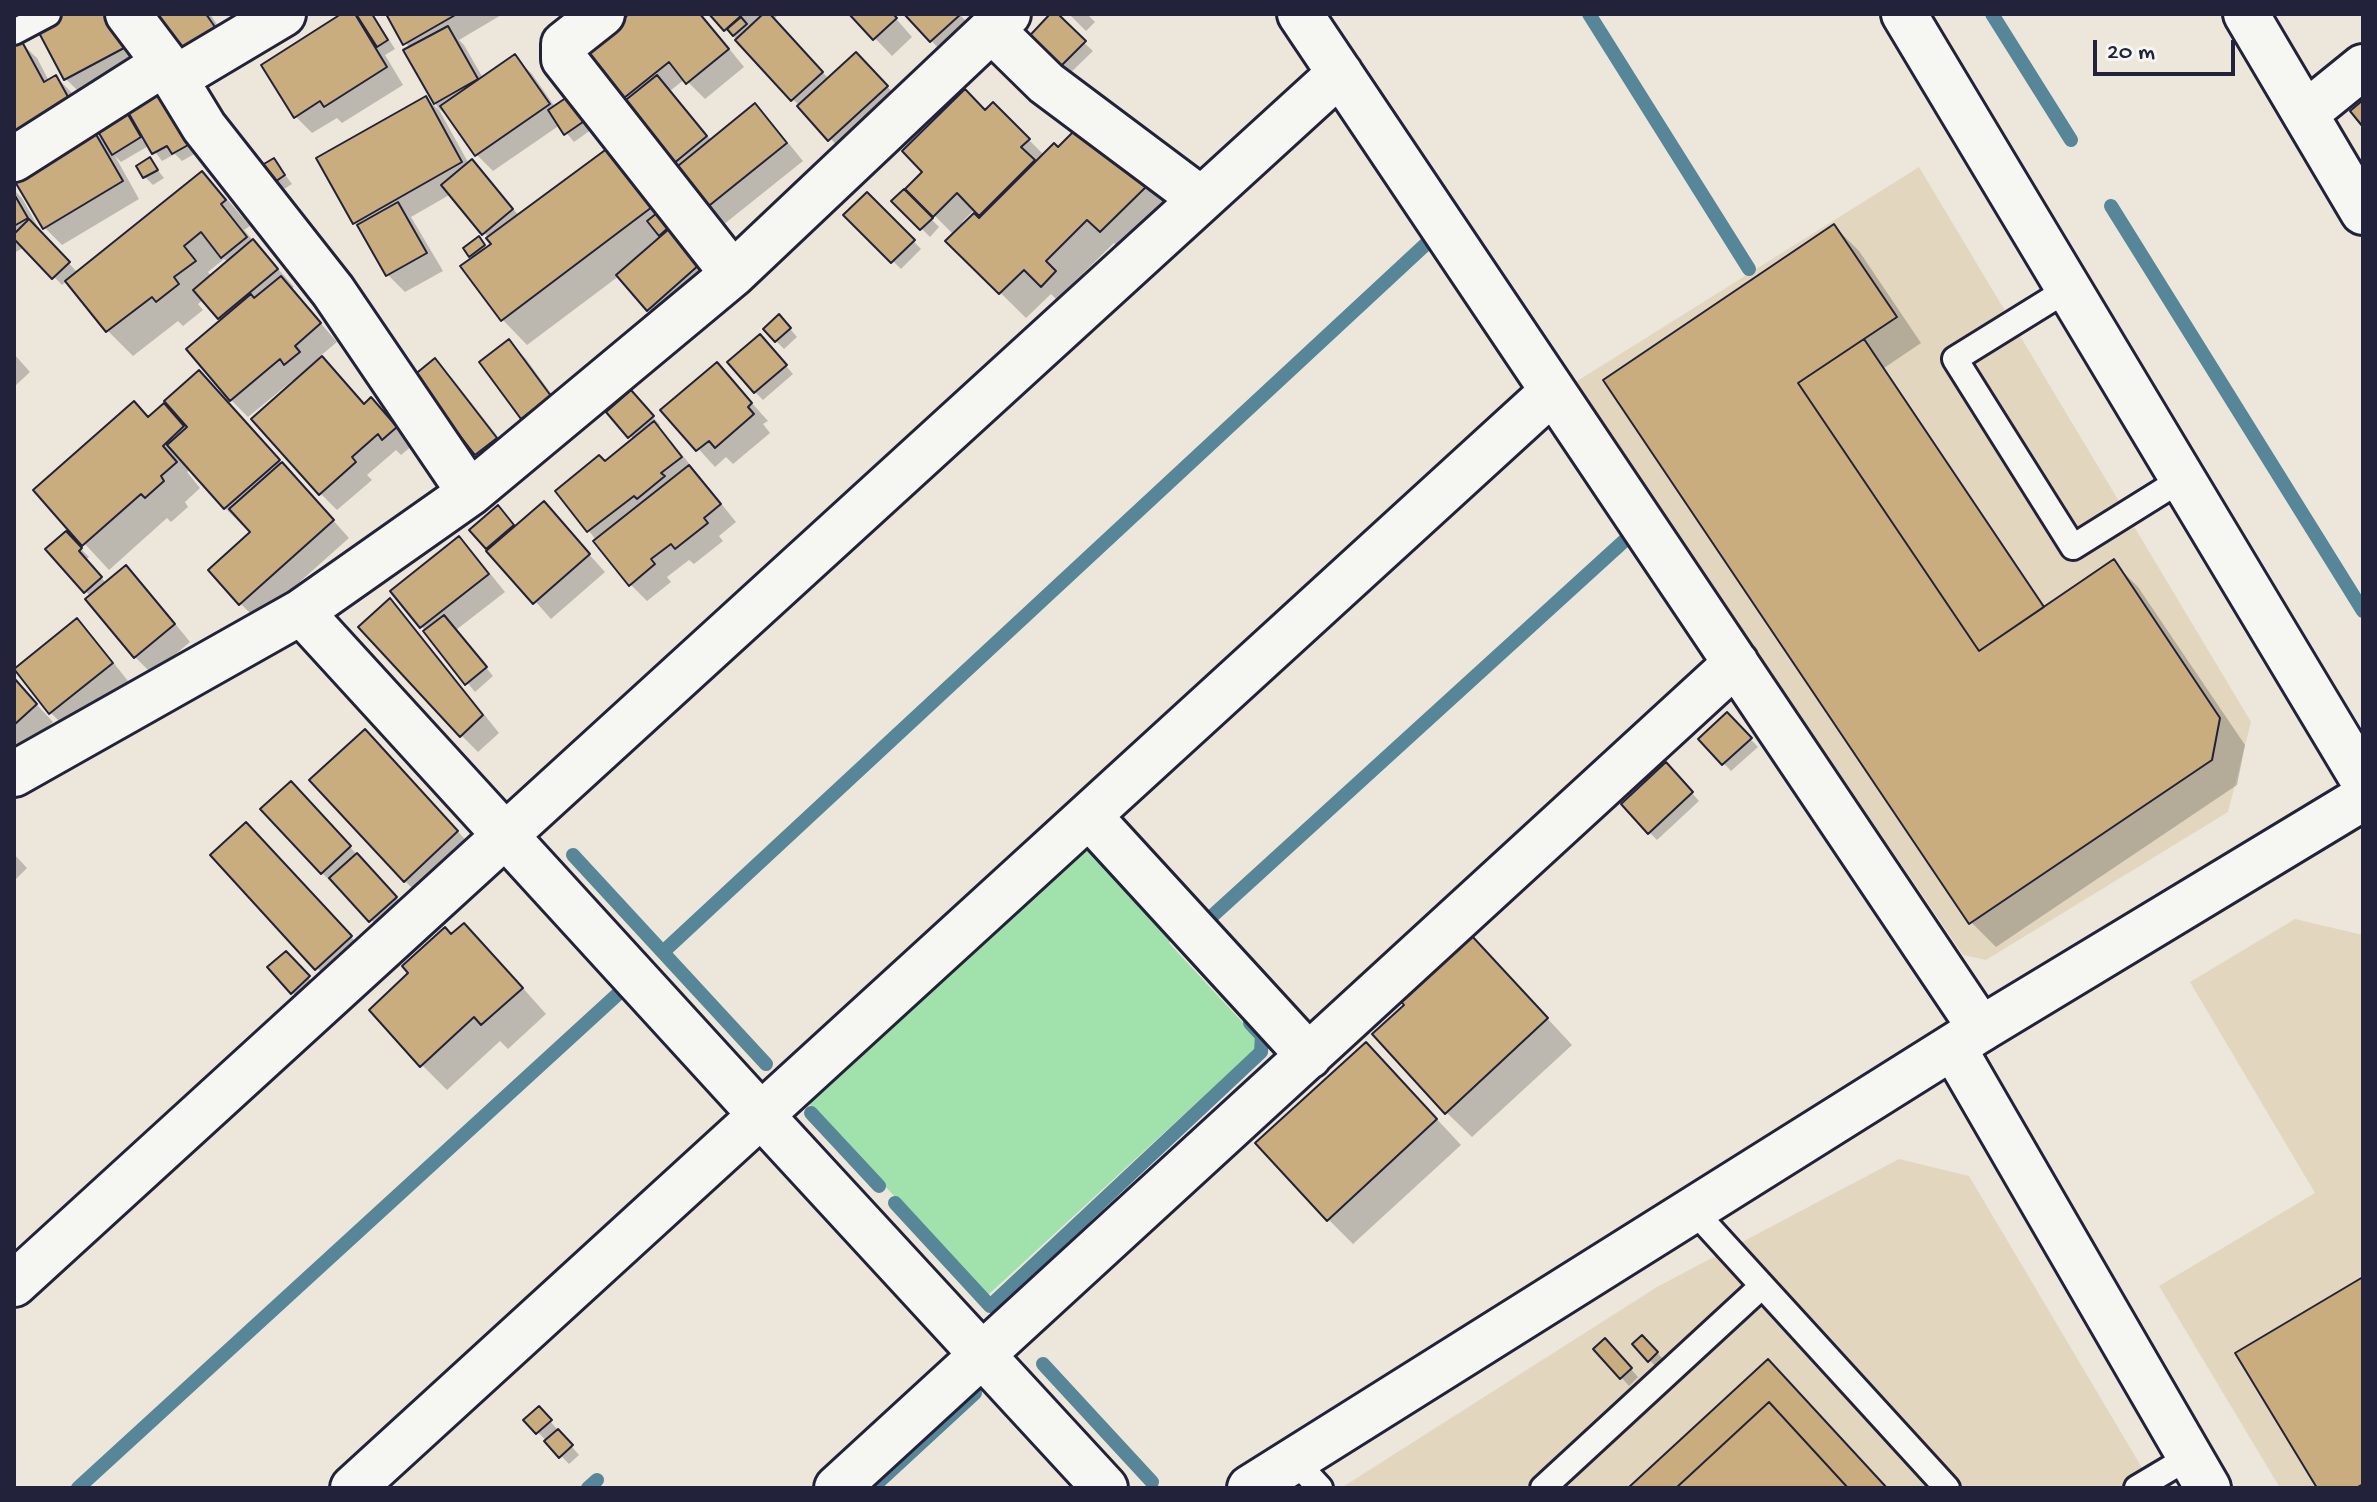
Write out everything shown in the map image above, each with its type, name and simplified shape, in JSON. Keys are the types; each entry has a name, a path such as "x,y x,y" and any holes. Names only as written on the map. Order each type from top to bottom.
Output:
{"street":[{"path":"128,14 170,71 204,127 333,291 470,493"},
{"path":"14,159 170,71 283,14"},
{"path":"1300,14 1736,663 1967,1038 2198,1472"},
{"path":"1904,14 2363,780"},
{"path":"2246,14 2363,212"},
{"path":"579,21 564,44 564,59 733,274"},
{"path":"14,774 301,612 470,493 733,274 1000,22 1046,83 1201,199"},
{"path":"2305,114 2363,67"},
{"path":"14,1284 1340,73"},
{"path":"353,1488 1553,391"},
{"path":"301,612 1105,1488"},
{"path":"837,1488 1736,663"},
{"path":"1250,1488 1307,1474 1693,1210 1967,1038 2363,798"},
{"path":"1089,816 1309,1056"}],"lane":[{"path":"14,32 48,14"},
{"path":"2068,289 1955,359 2073,547 2182,479"},
{"path":"1693,1210 1947,1488"},
{"path":"1543,1488 1761,1287"},
{"path":"2137,1488 2198,1472"}],"shaded area":[{"path":"1919,167 2251,722 2228,812 1986,960 1963,955 1574,383"},
{"path":"2295,919 2363,935 2363,1488 2280,1488 2159,1286 2315,1193 2190,982"},
{"path":"1899,1159 1969,1176 2154,1488 1341,1488 1657,1287"}],"green space":[{"path":"1097,849 1177,935 1169,943 1259,1040 1259,1045 987,1296 806,1101 1078,850"}],"building":[{"path":"64,14 105,14 124,48 64,80 37,29"},
{"path":"146,14 206,14 215,27 173,54"},
{"path":"341,14 355,14 387,67 324,107 320,101 294,118 261,65"},
{"path":"356,14 372,14 388,40 377,47"},
{"path":"386,14 457,14 403,45"},
{"path":"629,14 700,14 729,49 686,84 669,62 624,98 585,49"},
{"path":"709,14 743,14 724,31"},
{"path":"763,14 770,14 823,72 791,101 735,40"},
{"path":"849,14 893,14 897,18 873,40"},
{"path":"904,14 961,14 930,42"},
{"path":"1050,14 1058,14 1086,41 1052,75 1021,45"},
{"path":"741,17 747,24 733,36 727,29"},
{"path":"448,26 478,79 434,104 403,50"},
{"path":"20,38 44,82 56,75 72,104 14,136 14,42"},
{"path":"856,52 888,86 828,141 797,106"},
{"path":"515,54 550,104 475,156 440,106"},
{"path":"657,75 707,136 667,169 617,107"},
{"path":"155,86 190,144 172,154 167,146 152,154 124,105"},
{"path":"579,89 596,113 564,135 548,110"},
{"path":"965,89 985,110 993,102 1030,139 1021,147 1035,160 979,216 957,193 933,217 905,189 922,172 902,151"},
{"path":"426,96 462,162 353,224 316,158"},
{"path":"2363,100 2363,127 2350,111"},
{"path":"755,103 787,143 705,209 673,170"},
{"path":"123,106 141,137 112,155 93,123"},
{"path":"90,124 123,181 43,229 14,180"},
{"path":"1076,129 1098,151 1111,139 1152,181 1100,232 1087,220 1046,261 1056,271 1041,287 1024,270 999,294 945,241 974,213 979,218 1054,143 1058,147"},
{"path":"612,145 656,204 501,321 460,266 491,244 486,238"},
{"path":"150,157 158,170 143,178 136,166"},
{"path":"274,158 285,175 269,186 257,168"},
{"path":"472,159 513,209 482,235 441,185"},
{"path":"202,171 226,200 221,204 247,237 221,258 201,232 184,246 196,261 174,277 179,284 156,302 152,297 106,332 65,281"},
{"path":"904,189 933,218 920,230 891,201"},
{"path":"867,192 915,240 891,263 843,215"},
{"path":"14,194 28,218 14,226"},
{"path":"398,202 427,253 386,276 357,225"},
{"path":"657,213 670,226 659,236 647,221"},
{"path":"29,219 70,262 52,279 14,239 14,234"},
{"path":"1834,224 1897,317 1798,383 1979,651 2114,559 2220,718 2212,760 1969,924 1603,380"},
{"path":"669,229 700,264 647,311 616,275"},
{"path":"479,236 485,245 469,257 463,248"},
{"path":"253,239 278,269 218,319 193,290"},
{"path":"281,276 321,323 295,346 300,352 284,365 280,359 230,401 186,349 251,294 254,298"},
{"path":"779,314 791,328 775,342 763,329"},
{"path":"760,334 787,365 754,393 727,362"},
{"path":"509,339 551,396 521,419 479,362"},
{"path":"1864,339 2044,607 1979,651 1798,383"},
{"path":"322,356 364,404 371,397 397,427 382,440 378,434 352,457 356,462 319,495 251,419"},
{"path":"435,358 497,438 475,455 413,376"},
{"path":"717,362 752,403 748,407 754,414 715,448 709,441 696,451 660,410"},
{"path":"199,370 280,460 224,509 167,445 187,427 164,401"},
{"path":"631,390 654,416 628,438 606,412"},
{"path":"134,401 148,417 164,403 184,426 163,446 177,462 161,476 164,481 145,498 141,494 82,546 33,490"},
{"path":"654,421 682,457 661,473 665,476 637,499 634,496 587,532 555,491 599,455 605,461"},
{"path":"282,462 334,520 239,605 208,570 250,532 229,509"},
{"path":"689,465 721,504 704,518 708,523 675,549 671,544 651,559 655,564 629,586 593,541"},
{"path":"544,501 590,554 533,604 486,551"},
{"path":"498,505 514,525 486,549 469,530"},
{"path":"66,531 102,577 84,593 45,549"},
{"path":"459,536 489,574 420,628 390,591"},
{"path":"126,565 175,624 134,658 85,599"},
{"path":"390,598 483,715 460,737 358,627"},
{"path":"444,615 487,667 465,685 423,631"},
{"path":"77,618 113,663 49,714 14,669"},
{"path":"14,678 37,704 14,725"},
{"path":"1727,712 1752,738 1722,765 1698,739"},
{"path":"365,729 458,831 404,882 309,780"},
{"path":"1666,762 1693,792 1648,834 1621,804"},
{"path":"291,781 351,846 321,874 260,809"},
{"path":"246,822 352,936 315,970 210,855"},
{"path":"357,853 397,897 369,922 329,878"},
{"path":"464,923 523,988 481,1025 474,1017 420,1067 369,1010 408,973 402,966 445,927 451,934"},
{"path":"1471,935 1548,1018 1445,1114 1372,1034 1404,1005 1400,1000"},
{"path":"286,951 310,976 291,994 267,967"},
{"path":"1366,1042 1437,1119 1327,1221 1255,1143"},
{"path":"2363,1277 2363,1484 2356,1488 2317,1488 2235,1353"},
{"path":"1642,1335 1658,1352 1648,1362 1632,1344"},
{"path":"1605,1338 1632,1368 1620,1379 1593,1349"},
{"path":"1768,1359 1887,1488 1848,1488 1769,1402 1676,1488 1628,1488"},
{"path":"1769,1402 1848,1488 1676,1488"},
{"path":"539,1406 552,1420 536,1434 523,1420"},
{"path":"558,1429 573,1445 559,1458 544,1441"}],"waterway":[{"path":"1589,14 1749,269"},
{"path":"1992,14 2071,140"},
{"path":"2111,206 2363,611"},
{"path":"663,952 1426,244"},
{"path":"1210,918 1624,541"},
{"path":"573,855 766,1064"},
{"path":"78,1488 619,993"},
{"path":"895,1203 990,1306 1261,1052 1262,1036 1250,1023"},
{"path":"811,1113 879,1186"},
{"path":"1043,1364 1152,1482"},
{"path":"872,1488 975,1393"},
{"path":"588,1488 597,1480"}]}
